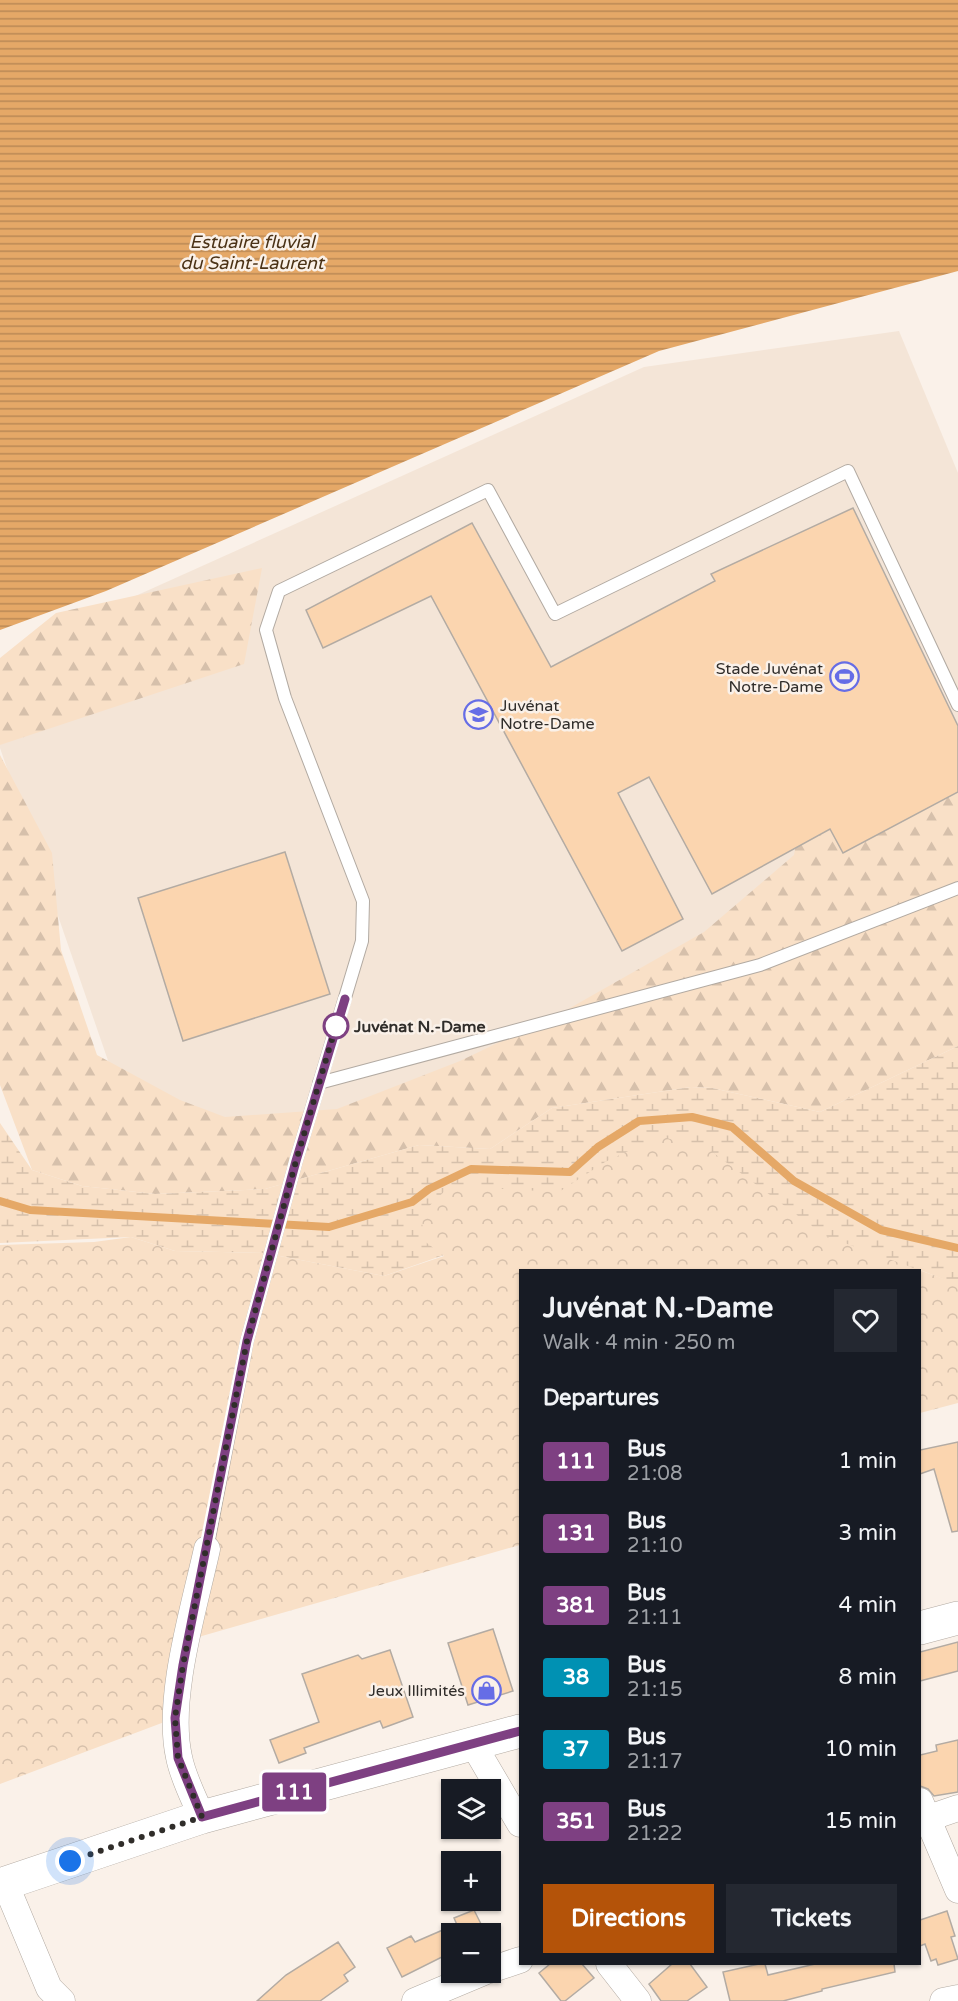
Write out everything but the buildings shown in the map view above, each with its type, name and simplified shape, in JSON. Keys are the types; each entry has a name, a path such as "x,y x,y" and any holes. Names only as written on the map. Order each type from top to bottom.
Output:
{"street":[{"path":"202,1817 178,1758 175,1718 183,1665 207,1549"},
{"path":"921,1628 958,1618"},
{"path":"62,2001 49,1988 2,1884 202,1817 519,1731"},
{"path":"473,1744 519,1822"},
{"path":"958,1808 922,1814 958,1890"},
{"path":"501,1966 519,1960"},
{"path":"610,1965 637,2001"},
{"path":"415,2001 458,1983"},
{"path":"943,2001 958,1998"}],"lane":[{"path":"207,1549 247,1341 296,1161 362,941 363,901 285,698 266,630 279,591 488,490 555,614 848,471 958,705"},
{"path":"319,1083 760,965 958,888"}],"shaded area":[{"name":"Juvénat Notre-Dame","path":"899,331 958,473 958,911 447,1104 141,1156 0,748 0,681 42,638 644,367"}],"green space":[{"path":"262,568 244,664 0,745 0,658 56,613"},
{"path":"0,755 52,853 61,950 97,1055 180,1100 225,1117 337,1109 460,1061 570,1008 704,932 794,855 801,817 958,770 958,1046 820,1112 712,1088 691,1087 552,1108 490,1149 419,1145 265,1189 155,1194 82,1186 32,1170 0,1085"},
{"path":"958,1046 958,1285 921,1269 519,1270 444,1255 384,1276 264,1253 175,1251 131,1237 0,1243 0,1123 32,1170 82,1186 155,1194 265,1189 419,1145 490,1149 552,1108 691,1087 712,1088 820,1112"},
{"path":"660,1136 711,1151 825,1236 916,1269 519,1269 519,1545 188,1640 175,1718 0,1784 0,1245 94,1242 131,1237 175,1251 264,1253 384,1276 444,1256 423,1240 422,1213 450,1186 559,1192 605,1162"},
{"path":"921,1270 958,1284 958,1403 921,1413"}],"water":[{"name":"Estuaire fluvial du Saint-Laurent","path":"0,0 958,0 958,271 659,351 106,591 0,630"}],"waterway":[{"path":"0,1201 30,1210 329,1227 412,1202 429,1189 471,1169 570,1172 598,1147 639,1121 692,1117 732,1127 794,1181 881,1230 958,1248"}],"bus line":[{"name":"111","path":"345,999 296,1161 247,1341 183,1665 175,1718 178,1758 202,1817 519,1731"}],"place":[{"name":"Stade Juvénat Notre-Dame","path":"844,677"},
{"name":"Juvénat Notre-Dame","path":"479,714"},
{"name":"Juvénat N.-Dame","path":"336,1026"},
{"name":"Jeux Illimités","path":"486,1690"}],"route":[{"path":"70,1861 202,1817 178,1758 175,1718 183,1665 247,1341 336,1026"}]}
